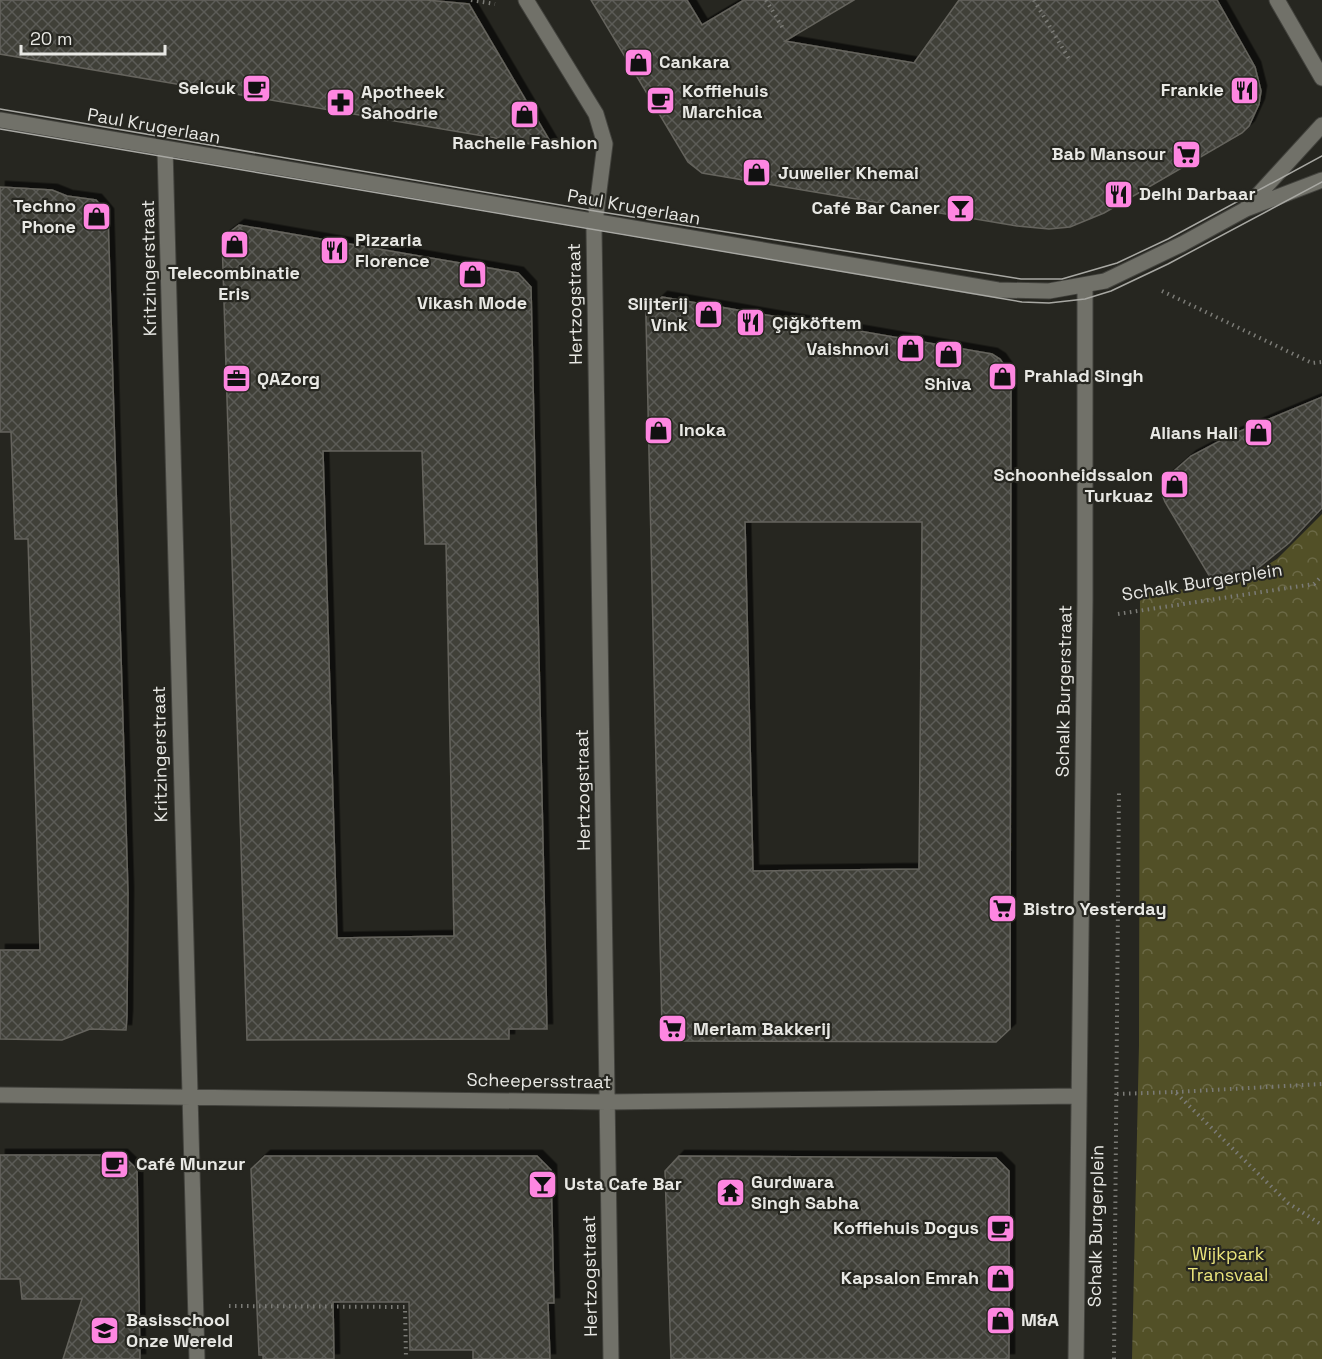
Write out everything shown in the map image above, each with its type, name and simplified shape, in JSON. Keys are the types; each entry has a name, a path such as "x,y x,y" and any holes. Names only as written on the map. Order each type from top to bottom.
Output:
{"street":[{"name":"Hertzogstraat","path":"526,0 596,114 605,144 595,220 611,1359"},
{"path":"1277,0 1322,78"},
{"name":"Paul Krugerlaan","path":"0,120 998,290 1049,291 1085,287 1125,273 1246,209 1322,180"},
{"name":"Paul Krugerlaan","path":"1246,209 1322,125"},
{"name":"Kritzingerstraat","path":"165,148 196,1359"},
{"name":"Schalk Burgerstraat","path":"1078,1096 1085,621 1085,287"},
{"name":"Scheepersstraat","path":"0,1095 188,1095 607,1102 1078,1096"},
{"name":"Schalk Burgerplein","path":"1076,1359 1078,1096"}],"path":[{"path":"766,0 784,30"},
{"path":"1034,0 1069,59"},
{"path":"1125,273 1312,363 1322,363"},
{"name":"Schalk Burgerplein","path":"1085,621 1314,584 1322,576"},
{"path":"1175,1092 1322,1084"},
{"path":"1175,1092 1288,1203 1322,1224"},
{"name":"Schalk Burgerplein","path":"1114,1359 1118,1094 1175,1092"},
{"path":"195,1306 405,1307 406,1359"}],"green space":[{"name":"Wijkpark Transvaal","path":"1322,514 1322,1359 1132,1359 1139,1045 1140,593 1235,585 1277,559"}],"building":[{"path":"0,0 427,0 469,4 554,148 0,54"},
{"path":"591,0 687,0 702,25 744,0 854,0 785,41 914,63 959,0 1217,0 1255,67 1261,91 1259,104 1249,126 1242,133 1104,213 1070,227 1049,229 1017,226 702,173 688,162"},
{"path":"0,187 52,190 67,196 96,200 108,214 128,893 127,1016 126,1030 90,1029 62,1040 0,1039 0,950 40,950 28,539 15,539 11,432 0,432"},
{"path":"239,225 518,273 531,287 547,1029 509,1029 509,1039 247,1040 222,238","holes":["323,451 422,451 425,544 446,544 454,936 337,938"]},
{"path":"662,297 992,354 1000,359 1011,375 1010,1029 996,1042 675,1041 662,1029 646,311","holes":["745,522 922,522 919,869 753,871"]},
{"path":"1322,397 1322,508 1289,543 1258,568 1234,581 1218,581 1210,577 1165,502 1162,494 1166,478 1191,456 1231,435"},
{"path":"0,1155 122,1155 137,1169 140,1359 63,1359 82,1299 22,1299 20,1279 0,1279"},
{"path":"265,1156 537,1156 551,1170 554,1303 548,1303 550,1359 473,1359 473,1350 410,1350 409,1302 333,1302 334,1359 263,1359 263,1355 259,1355 251,1169"},
{"path":"679,1156 996,1158 1009,1171 1009,1359 671,1359 665,1171"}],"tram line":[{"path":"0,109 595,211 1021,279 1062,279 1117,263 1168,239 1322,156"},
{"path":"0,129 1022,302 1049,303 1085,299 1111,291 1168,264 1322,182"}],"place":[{"name":"Cankara","path":"638,62"},
{"name":"Selcuk","path":"257,88"},
{"name":"Frankie","path":"1245,90"},
{"name":"Koffiehuis Marchica","path":"661,101"},
{"name":"Apotheek Sahodrie","path":"340,102"},
{"name":"Rachelle Fashion","path":"525,114"},
{"name":"Bab Mansour","path":"1187,154"},
{"name":"Juwelier Khemai","path":"757,173"},
{"name":"Delhi Darbaar","path":"1118,194"},
{"name":"Café Bar Caner","path":"961,208"},
{"name":"Techno Phone","path":"97,216"},
{"name":"Telecombinatie Eris","path":"234,244"},
{"name":"Pizzaria Florence","path":"334,250"},
{"name":"Vikash Mode","path":"472,274"},
{"name":"Slijterij Vink","path":"709,314"},
{"name":"Çiğköftem","path":"751,323"},
{"name":"Vaishnovi","path":"910,349"},
{"name":"Shiva","path":"948,355"},
{"name":"Prahlad Singh","path":"1003,376"},
{"name":"QAZorg","path":"236,379"},
{"name":"Inoka","path":"658,430"},
{"name":"Alians Hali","path":"1259,433"},
{"name":"Schoonheidssalon Turkuaz","path":"1174,485"},
{"name":"Bistro Yesterday","path":"1002,909"},
{"name":"Meriam Bakkerij","path":"672,1029"},
{"name":"Café Munzur","path":"115,1164"},
{"name":"Usta Cafe Bar","path":"543,1184"},
{"name":"Gurdwara Singh Sabha","path":"730,1192"},
{"name":"Koffiehuis Dogus","path":"1000,1228"},
{"name":"Kapsalon Emrah","path":"1000,1278"},
{"name":"M&A","path":"1000,1320"},
{"name":"Basisschool Onze Wereld","path":"105,1330"}]}
